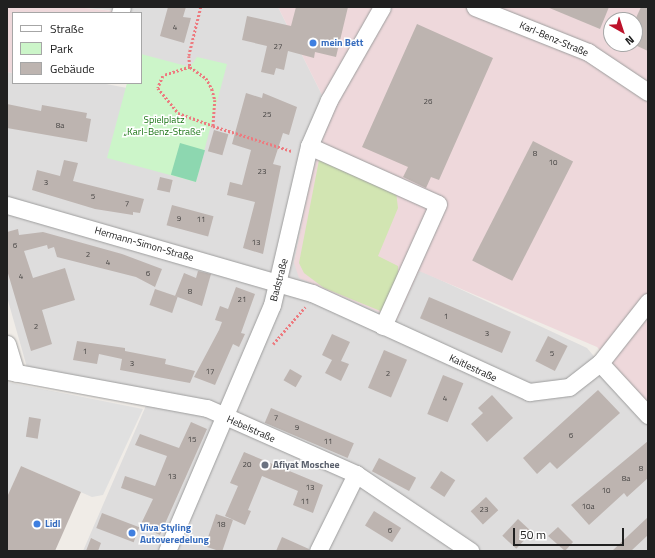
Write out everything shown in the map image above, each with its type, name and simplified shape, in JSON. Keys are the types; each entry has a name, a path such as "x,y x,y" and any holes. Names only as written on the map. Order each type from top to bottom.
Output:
{"street":[{"name":"Badstraße","path":"167,551 223,416 251,356 280,283 307,151 330,100 382,7"},
{"name":"Karl-Benz-Straße","path":"475,7 588,52 648,92"},
{"path":"307,151 438,204 383,326"},
{"name":"Hermann-Simon-Straße","path":"7,205 280,283"},
{"name":"Kaitlestraße","path":"280,283 312,293 530,392 569,387 600,363"},
{"path":"648,302 600,363 648,415"},
{"path":"7,344 11,372"},
{"name":"Hebelstraße","path":"11,372 207,408 356,474 470,551"},
{"path":"318,551 356,474"}],"path":[{"path":"190,67 189,56 201,7"},
{"path":"190,67 206,78 212,89 215,100 213,126"},
{"path":"190,67 163,76 158,88 178,113 213,126 307,151"},
{"path":"251,356 270,348 304,309 312,293"}],"shaded area":[{"path":"7,7 75,7 123,12 12,12 12,73 7,72"},
{"path":"75,7 278,7 326,103 326,129 311,177 294,263 419,270 587,348 648,421 648,551 83,551 148,401 28,371 7,297 7,72 12,73 12,84 106,84 127,88 142,84 142,12"},
{"path":"278,7 648,7 648,405 597,347 419,271 397,320 299,278 294,263 311,177 326,129 326,103"},
{"path":"7,382 143,409 103,495 92,497 21,466 7,497"}],"green space":[{"name":"Spielplatz „Karl-Benz-Straße“","path":"142,54 190,67 197,57 227,64 196,182 107,158 127,84 142,84"},
{"path":"180,143 205,150 196,182 171,175"},
{"path":"319,160 396,192 398,208 378,256 398,266 398,281 383,312 324,288 304,273 299,263"}],"building":[{"path":"168,7 186,7 183,17 191,18 184,43 160,36"},
{"path":"296,7 348,7 336,57 315,52 314,58 288,51 284,70 276,68 274,75 261,72 267,46 242,40 247,16 291,26"},
{"path":"547,7 609,7 607,12 603,12 603,22 600,29"},
{"path":"641,7 648,7 648,51 643,49 643,12 639,12"},
{"path":"417,24 493,58 439,180 431,177 426,188 403,177 408,167 362,147"},
{"path":"246,93 262,98 263,93 297,107 289,135 283,133 273,164 281,166 263,254 243,248 255,202 227,195 230,182 242,185 251,150 232,144"},
{"path":"7,104 41,111 42,105 87,113 86,118 91,119 87,142 7,128"},
{"path":"214,130 228,134 222,155 208,151"},
{"path":"533,141 573,161 512,281 472,260"},
{"path":"64,160 78,163 73,181 144,199 140,213 133,212 133,215 95,209 32,190 37,170 60,176"},
{"path":"160,177 173,180 170,193 157,190"},
{"path":"172,205 214,216 208,236 167,225"},
{"path":"18,229 19,235 43,232 122,254 162,269 155,287 136,277 57,257 54,247 48,249 47,245 24,251 33,278 65,268 75,300 42,310 52,344 31,351 7,270 7,232"},
{"path":"198,271 211,274 202,306 175,296 184,273 196,278"},
{"path":"236,287 255,294 241,333 245,334 239,347 233,344 215,385 194,377 222,322 215,320 220,306 228,309"},
{"path":"155,289 178,297 172,313 149,305"},
{"path":"429,297 511,332 502,353 420,318"},
{"path":"332,334 350,342 341,361 349,364 341,381 325,373 332,360 322,355"},
{"path":"548,336 568,346 555,371 535,361"},
{"path":"77,341 125,348 125,351 166,359 165,364 195,371 190,383 120,370 122,359 99,354 97,364 73,360"},
{"path":"384,350 407,360 391,398 368,388"},
{"path":"290,369 302,376 296,387 284,380"},
{"path":"443,375 463,383 448,422 427,414"},
{"path":"598,390 620,413 557,469 550,462 537,474 523,458"},
{"path":"492,395 513,418 487,442 471,424 483,413 478,408"},
{"path":"271,408 354,443 348,458 265,423"},
{"path":"29,417 41,419 38,439 26,437"},
{"path":"191,422 207,429 160,535 140,526 153,499 121,488 125,476 155,486 167,456 135,445 140,434 179,448"},
{"path":"648,441 648,478 627,497 624,493 589,525 571,505"},
{"path":"244,452 323,485 313,513 293,505 298,491 262,476 248,510 251,511 245,525 225,516 238,486 230,483"},
{"path":"379,458 416,478 409,491 372,471"},
{"name":"Lidl","path":"21,466 81,492 55,551 7,551 7,497"},
{"path":"441,471 455,480 444,497 430,488"},
{"path":"486,497 498,510 483,524 471,511"},
{"path":"374,511 401,528 392,542 365,525"},
{"path":"102,513 139,527 134,542 96,528"},
{"path":"216,514 233,520 222,551 205,546"},
{"path":"648,517 648,535 631,551 612,551"},
{"path":"518,519 532,532 516,549 502,536"},
{"path":"558,527 573,542 565,551 548,536"},
{"path":"282,537 309,549 308,551 276,551"},
{"path":"91,538 101,543 98,551 86,551"}],"place":[{"name":"mein Bett","path":"313,43"},
{"name":"Afiyat Moschee","path":"265,465"},
{"name":"Lidl","path":"37,524"},
{"name":"Viva Styling Autoveredelung","path":"132,533"}]}
